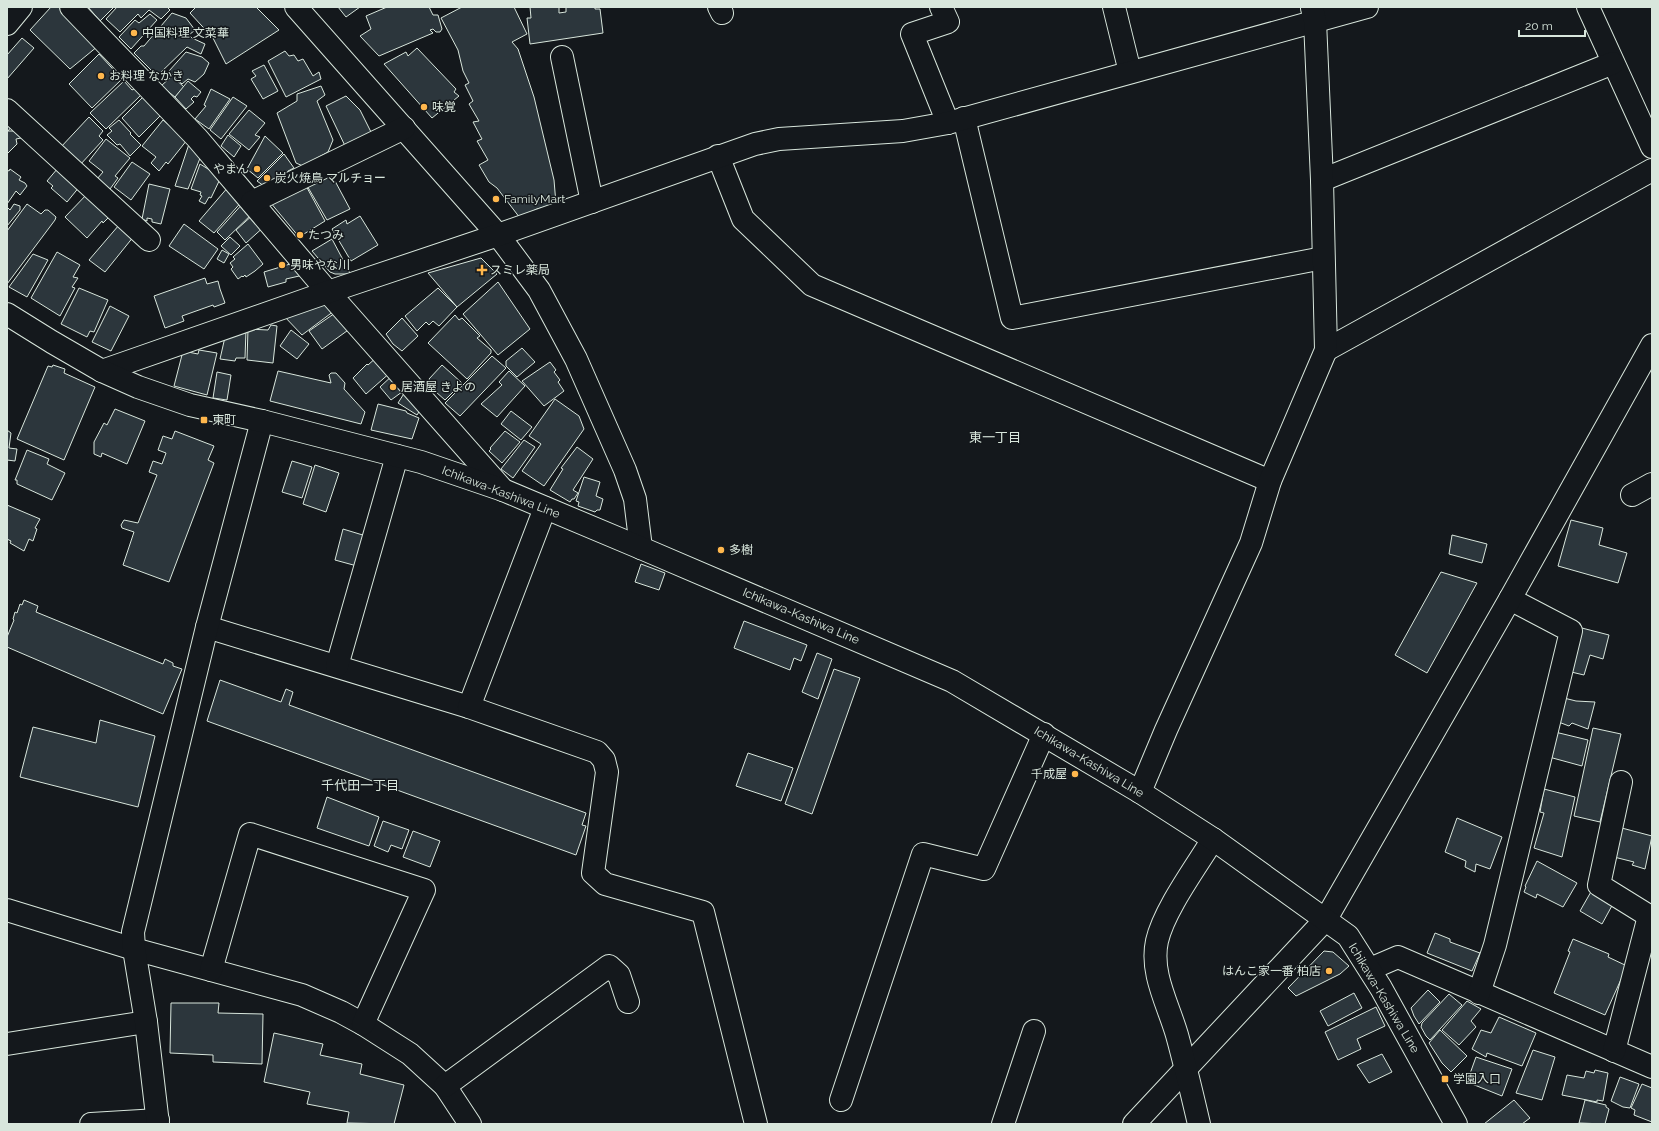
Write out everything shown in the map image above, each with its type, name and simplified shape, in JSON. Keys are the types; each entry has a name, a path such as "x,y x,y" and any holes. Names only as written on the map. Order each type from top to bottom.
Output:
{"street":[{"path":"7,24 21,7"},
{"path":"71,7 197,138 328,292 503,490"},
{"path":"296,7 498,235 539,290 576,359 626,470 635,498 641,548"},
{"path":"941,7 948,22 912,34 956,121 1012,318 1323,258"},
{"path":"1114,7 1130,72"},
{"path":"102,371 328,292 498,235 755,144 779,139 903,131 956,121 1130,72 1313,14 1367,7"},
{"path":"1588,7 1652,147"},
{"path":"1140,792 1169,723 1251,543 1270,481 1326,350 1322,180 1313,14"},
{"path":"562,57 592,202"},
{"path":"1322,180 1613,63"},
{"path":"7,110 149,240"},
{"path":"252,202 404,128"},
{"path":"718,156 743,219 812,285 1270,481"},
{"path":"1326,350 1652,170"},
{"name":"Ichikawa-Kashiwa Line","path":"7,314 102,371 138,387 190,405 262,421 421,462 503,490 952,682 1044,734 1140,792 1213,839 1348,936 1370,969 1456,1124"},
{"path":"1134,1124 1326,919 1510,599 1652,345"},
{"path":"91,1124 158,1122 146,1022 134,949 133,932 207,627 262,421"},
{"path":"337,666 397,456"},
{"path":"1632,495 1652,484"},
{"path":"469,707 546,508"},
{"path":"1479,993 1495,945 1571,631 1510,599"},
{"path":"207,627 469,707 597,752 604,760 607,772 593,873 605,884 703,912 756,1124"},
{"path":"841,1100 923,854 984,869 1044,734"},
{"path":"1614,1051 1651,917 1599,885 1621,782"},
{"path":"211,970 250,834 424,890 363,1024"},
{"path":"1201,1120 1173,1023 1159,982 1155,955 1157,939 1168,913 1213,839"},
{"path":"7,910 134,949 302,995 341,1012 410,1054 445,1086 470,1124"},
{"path":"1370,969 1398,957 1652,1067"},
{"path":"445,1086 609,966 620,975 628,1002"},
{"path":"7,1044 146,1022"},
{"path":"1003,1124 1034,1031"}],"building":[{"path":"51,7 60,7 98,46 70,69 30,30"},
{"path":"88,7 114,7 100,21"},
{"path":"117,7 167,7 170,10 161,19 149,10 141,18 138,14 120,32 106,19"},
{"path":"196,7 256,7 279,30 226,64 213,38 190,13"},
{"path":"338,7 360,7 346,17"},
{"path":"387,7 429,7 433,15 438,15 442,29 440,32 436,32 433,29 430,30 433,33 379,56 360,36 371,29 366,16"},
{"path":"462,7 514,7 527,34 512,42 518,49 534,97 554,180 556,204 537,209 520,218 497,188 489,182 479,165 488,160 477,141 482,139 473,122 479,121 469,104 473,101 465,85 469,83 463,71 458,50 441,18"},
{"path":"530,7 559,7 559,13 566,12 566,7 595,7 595,9 600,9 603,33 530,44 527,18 531,18"},
{"path":"172,13 186,18 195,30 189,35 205,44 201,54 187,47 157,76 134,53 141,46 144,46"},
{"path":"150,14 157,20 131,49 119,37 135,20 139,23"},
{"path":"22,38 34,48 7,79 7,55"},
{"path":"417,48 456,89 454,92 459,96 432,118 384,64 406,52 408,56"},
{"path":"285,51 289,56 294,55 298,61 303,59 313,76 319,72 321,79 286,97 268,61"},
{"path":"186,52 202,57 209,63 204,74 195,82 188,79 182,84 169,71"},
{"path":"99,54 122,79 92,108 69,84"},
{"path":"264,65 278,91 263,99 251,79 256,76 252,71"},
{"path":"172,76 184,87 175,97 161,86"},
{"path":"124,81 132,90 136,88 141,95 106,129 90,113"},
{"path":"188,81 201,92 197,97 194,96 191,99 194,102 186,109 175,97"},
{"path":"321,86 325,95 317,101 333,140 328,152 303,166 296,163 277,113 297,101 297,94"},
{"path":"211,89 230,99 209,129 195,119 206,106 204,105"},
{"path":"145,95 163,113 139,137 122,118"},
{"path":"346,96 360,110 373,136 347,150 326,106"},
{"path":"233,97 247,106 221,139 210,130"},
{"path":"249,110 265,123 255,135 260,137 249,150 229,134"},
{"path":"89,117 103,131 99,136 103,140 79,166 60,148"},
{"path":"7,119 12,126 8,131 21,131 21,138 16,139 17,144 7,154"},
{"path":"119,120 141,145 130,156 120,144 117,145 107,135 112,131 109,128"},
{"path":"163,120 187,140 168,164 166,162 159,171 151,163 156,157 142,146"},
{"path":"228,135 241,146 234,157 221,146"},
{"path":"265,136 283,153 258,178 247,169"},
{"path":"106,139 130,158 115,176 118,178 110,189 103,186 97,179 103,172 89,161"},
{"path":"189,144 202,153 188,189 175,186"},
{"path":"284,154 294,168 288,171 288,174 264,186 257,181"},
{"path":"132,162 150,174 131,200 114,187"},
{"path":"200,164 221,177 211,198 209,197 205,204 199,201 202,196 200,195 201,192 191,189"},
{"path":"58,168 80,186 67,202 51,188 53,186 47,181"},
{"path":"10,169 21,177 19,180 27,186 20,195 16,191 7,204 7,170 9,171"},
{"path":"327,173 333,183 335,181 350,209 327,220 306,184"},
{"path":"149,184 170,189 161,224 152,222 152,219 147,218 147,221 142,219"},
{"path":"305,184 325,221 299,237 270,202"},
{"path":"229,186 244,199 214,233 199,221"},
{"path":"89,192 113,213 103,223 102,221 87,238 65,217"},
{"path":"245,201 255,211 225,240 217,232"},
{"path":"14,204 20,206 20,210 7,226 7,207 10,210"},
{"path":"27,204 41,214 45,210 48,210 56,217 7,284 7,231"},
{"path":"254,214 266,225 246,243 236,230"},
{"path":"360,216 378,245 351,261 332,229 346,220 347,224"},
{"path":"184,224 218,249 204,269 169,246"},
{"path":"119,225 134,236 105,272 89,260"},
{"path":"230,237 240,246 231,255 221,246"},
{"path":"332,239 350,273 335,274 330,272 312,251"},
{"path":"248,244 263,264 246,277 245,275 238,279 231,269 233,267 230,263 235,259 233,257"},
{"path":"222,250 229,254 224,263 217,259"},
{"path":"57,252 80,265 73,277 78,278 72,287 75,288 60,316 31,298"},
{"path":"33,254 48,260 27,297 9,287"},
{"path":"481,258 497,274 457,307 428,273"},
{"path":"300,261 308,274 286,279 286,282 268,287 264,272"},
{"path":"205,278 207,284 218,281 225,303 214,307 213,305 182,316 184,321 165,328 154,296"},
{"path":"498,282 530,329 498,355 463,314"},
{"path":"79,288 108,300 94,332 90,331 87,337 61,324"},
{"path":"438,288 457,307 439,326 433,321 429,325 426,322 417,331 405,316"},
{"path":"325,301 334,311 302,335 283,315"},
{"path":"110,306 129,316 111,351 92,342"},
{"path":"338,311 351,328 322,349 309,331"},
{"path":"455,315 459,320 462,318 480,336 477,338 491,350 491,353 467,379 428,343"},
{"path":"402,318 418,336 402,351 393,344 386,334"},
{"path":"271,325 277,326 273,363 247,360 248,329 268,330"},
{"path":"246,330 245,358 236,358 235,361 220,359 225,337"},
{"path":"291,330 309,344 297,359 280,346"},
{"path":"522,348 535,362 517,377 506,366 506,361"},
{"path":"199,350 217,353 207,395 174,386 183,351 198,354"},
{"path":"378,356 392,371 366,394 353,378 367,364 368,365"},
{"path":"492,356 506,368 460,416 445,403"},
{"path":"550,362 556,370 554,372 560,380 558,382 564,391 544,406 522,381"},
{"path":"53,365 65,369 64,373 95,387 64,460 17,439 48,366 52,367"},
{"path":"442,365 462,383 445,400 427,384 430,381 429,379"},
{"path":"278,371 331,383 329,375 331,373 336,373 345,383 344,389 365,412 361,424 270,401"},
{"path":"509,371 525,386 497,417 481,404 502,385 499,382"},
{"path":"217,372 231,375 227,400 213,398"},
{"path":"395,373 406,389 391,400 380,387"},
{"path":"405,392 424,404 417,415 398,403"},
{"path":"555,399 579,416 584,429 544,486 522,471 541,444 529,436"},
{"path":"378,404 406,411 407,413 419,418 412,439 371,430"},
{"path":"115,409 145,421 127,464 102,453 101,457 94,454 94,442 104,423 107,425"},
{"path":"511,411 532,427 521,440 501,424"},
{"path":"7,430 11,433 9,448 17,449 15,461 7,460"},
{"path":"175,431 214,446 208,460 214,463 169,582 123,565 134,532 122,528 121,525 124,520 138,523 157,475 149,472 153,461 162,464 166,453 158,450 163,436 172,439"},
{"path":"505,431 520,442 502,463 489,451"},
{"path":"524,440 535,447 513,478 501,469"},
{"path":"577,447 593,459 573,490 578,493 570,502 550,490 563,469 561,468"},
{"path":"27,450 49,459 47,464 65,473 52,500 17,484 17,480 15,480"},
{"path":"292,461 312,467 302,498 282,492"},
{"path":"315,465 339,473 326,512 303,504"},
{"path":"584,477 600,482 596,496 603,499 600,510 595,512 578,506 579,502 576,501"},
{"path":"7,505 40,519 35,528 37,529 33,541 29,539 24,551 10,543 11,541 7,539"},
{"path":"1571,520 1603,528 1599,545 1627,553 1618,583 1558,566"},
{"path":"343,529 366,536 357,566 335,560"},
{"path":"1452,535 1487,544 1482,563 1449,554"},
{"path":"641,564 665,573 659,590 635,582"},
{"path":"1441,572 1477,583 1427,673 1395,655"},
{"path":"24,600 38,606 36,612 163,664 165,659 173,663 173,666 182,669 163,714 7,647 7,637 14,620 15,612 17,613 20,604 22,605"},
{"path":"744,621 807,645 801,661 794,658 790,670 734,648"},
{"path":"1578,627 1609,635 1603,659 1590,655 1584,675 1567,671"},
{"path":"817,653 832,659 818,699 802,692"},
{"path":"834,669 860,678 812,814 785,804"},
{"path":"220,680 281,702 286,689 293,692 289,705 586,813 582,825 586,826 576,855 207,721"},
{"path":"1560,697 1576,701 1595,702 1588,729 1572,723 1569,726 1556,721"},
{"path":"100,720 155,736 138,807 20,777 33,727 96,743"},
{"path":"1593,728 1621,734 1600,822 1574,816"},
{"path":"1555,732 1588,740 1582,766 1549,757"},
{"path":"748,753 793,768 781,801 736,786"},
{"path":"1544,789 1575,797 1562,857 1534,848 1544,813 1540,812"},
{"path":"327,797 379,817 369,846 317,828"},
{"path":"1457,818 1502,837 1490,869 1476,864 1475,872 1465,867 1466,861 1445,852"},
{"path":"383,821 409,830 402,849 391,845 388,852 374,846"},
{"path":"1618,827 1652,836 1645,869 1632,865 1634,862 1610,856"},
{"path":"413,831 440,841 430,867 403,857"},
{"path":"1537,861 1577,883 1563,907 1537,894 1536,898 1524,892 1525,886"},
{"path":"1592,890 1614,902 1602,924 1580,911"},
{"path":"1435,933 1450,939 1450,942 1480,953 1472,971 1427,953"},
{"path":"1573,939 1609,954 1608,957 1627,966 1605,1015 1554,993 1570,952 1568,951"},
{"path":"1324,951 1333,952 1349,966 1340,974 1296,996 1288,988"},
{"path":"1428,990 1440,1002 1419,1024 1411,1008"},
{"path":"1354,993 1362,1008 1328,1026 1320,1011"},
{"path":"1449,994 1462,1005 1430,1040 1421,1027 1422,1023"},
{"path":"1467,1001 1481,1009 1471,1021 1476,1027 1459,1045 1442,1030"},
{"path":"171,1003 219,1003 218,1013 263,1014 262,1064 213,1062 213,1055 170,1053"},
{"path":"1376,1007 1385,1026 1357,1039 1361,1049 1338,1060 1325,1032"},
{"path":"1499,1017 1536,1033 1522,1066 1487,1053 1486,1057 1472,1049 1481,1030 1491,1033"},
{"path":"1440,1030 1467,1056 1451,1072 1442,1063 1429,1043"},
{"path":"274,1033 323,1044 320,1055 362,1064 360,1074 404,1085 394,1124 347,1123 349,1112 307,1104 310,1092 264,1082"},
{"path":"1533,1050 1555,1057 1542,1100 1516,1093"},
{"path":"1382,1054 1392,1072 1369,1083 1357,1065"},
{"path":"1476,1057 1512,1069 1502,1096 1467,1082"},
{"path":"1595,1070 1608,1073 1603,1101 1597,1100 1597,1102 1562,1095 1567,1075 1584,1078 1586,1071 1594,1073"},
{"path":"1620,1077 1639,1084 1630,1108 1623,1107 1611,1101"},
{"path":"1642,1084 1652,1088 1652,1122 1634,1115 1635,1110 1631,1108"},
{"path":"1514,1100 1530,1118 1522,1124 1484,1124"},
{"path":"1585,1100 1606,1105 1609,1109 1605,1124 1579,1123"}],"place":[{"name":"中国料理 文菜華","path":"134,33"},
{"name":"お料理 なかき","path":"101,76"},
{"name":"味覚","path":"424,107"},
{"name":"やまん","path":"257,169"},
{"name":"炭火焼鳥 マルチョー","path":"267,178"},
{"name":"FamilyMart","path":"496,199"},
{"name":"たつみ","path":"300,235"},
{"name":"男味やな川","path":"282,265"},
{"name":"スミレ薬局","path":"482,270"},
{"name":"居酒屋 きよの","path":"393,387"},
{"name":"東町","path":"204,420"},
{"name":"多樹","path":"721,550"},
{"name":"千成屋","path":"1075,774"},
{"name":"はんこ家一番 柏店","path":"1329,971"},
{"name":"学園入口","path":"1445,1079"}],"district":[{"name":"東一丁目","path":"995,437"},
{"name":"千代田一丁目","path":"360,785"}]}
